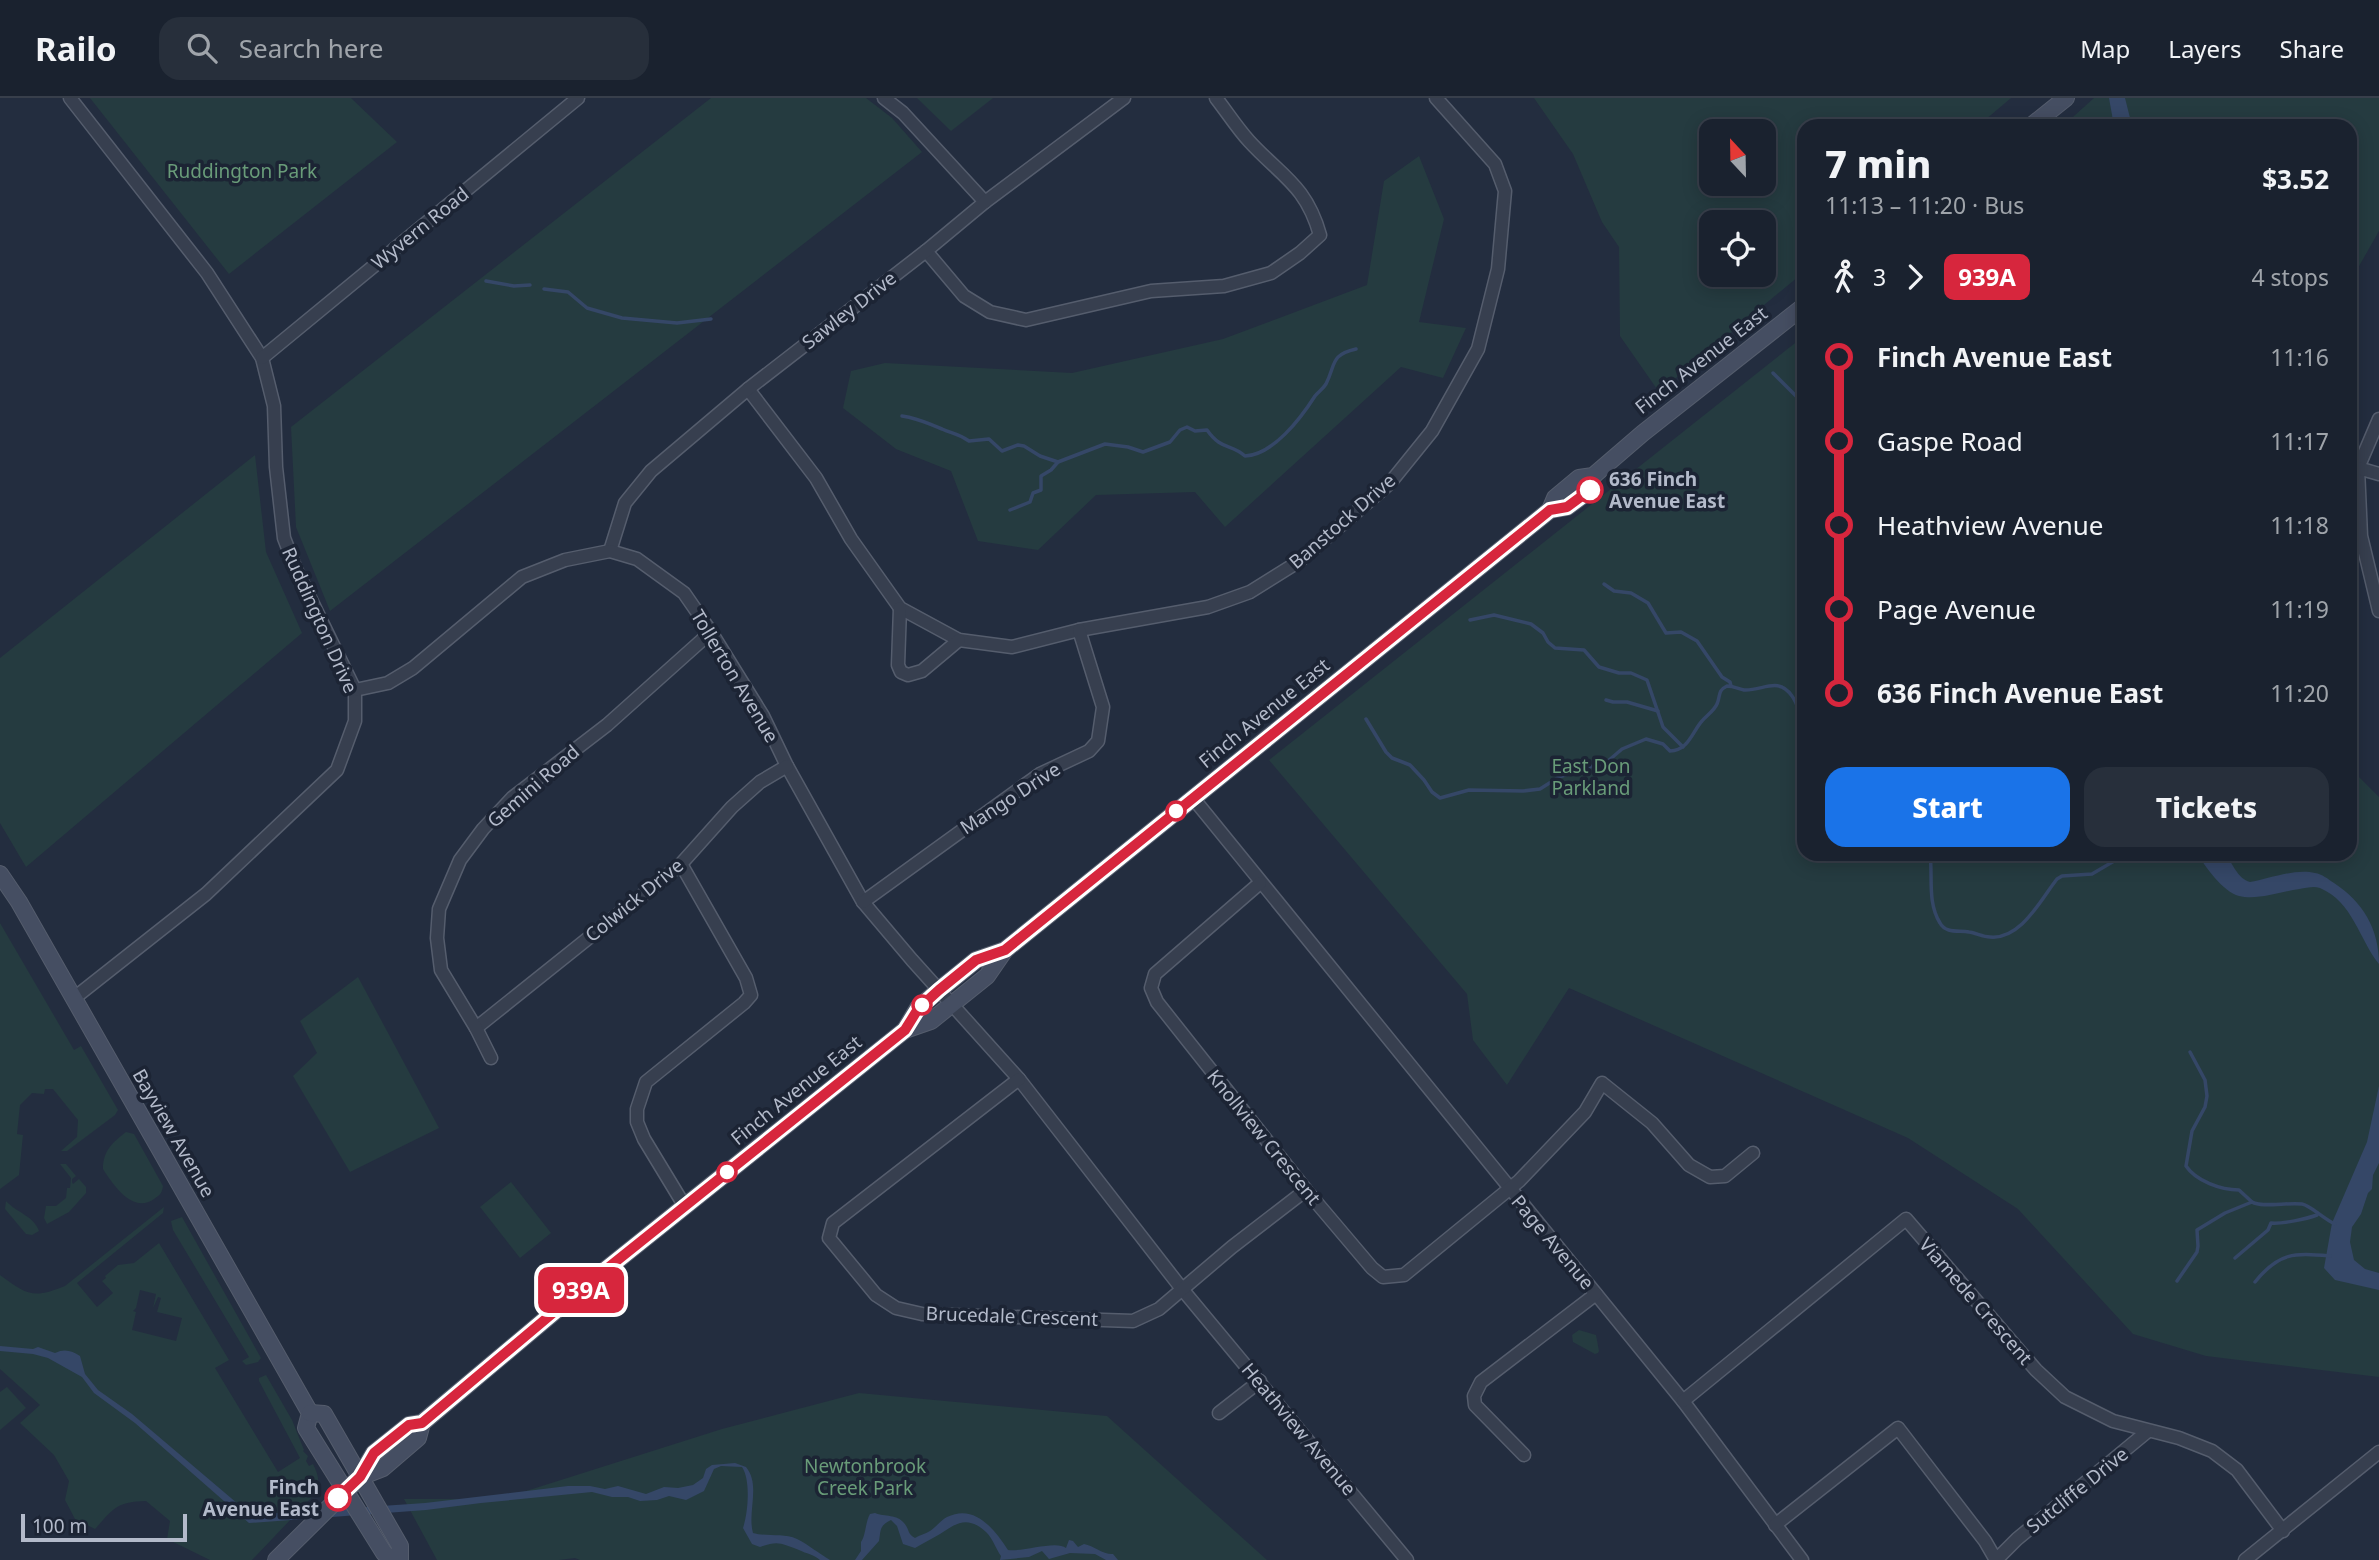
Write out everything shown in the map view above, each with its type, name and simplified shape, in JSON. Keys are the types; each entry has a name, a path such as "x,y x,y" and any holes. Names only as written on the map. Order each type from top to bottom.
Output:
{"main road":[{"path":"2040,119 2066,98"},
{"name":"Finch Avenue East","path":"276,1560 360,1477 374,1453 409,1425 422,1423 684,1205 905,1030 931,1021 986,976 1005,950 1550,510 1567,507 1590,490 1593,476 1797,312"},
{"name":"Bayview Avenue","path":"0,874 310,1413 306,1428 384,1553 393,1560"},
{"name":"Finch Avenue East","path":"905,1030 918,1009 976,960 1005,950"},
{"name":"Bayview Avenue","path":"310,1413 324,1414 400,1546 400,1560"}],"street":[{"name":"Ruddington Drive","path":"70,98 207,273 262,358 274,406 276,467 284,538 296,569 355,690 355,720 337,770 206,894 73,999"},
{"name":"Wyvern Road","path":"262,358 578,98"},
{"path":"884,98 903,113 985,202"},
{"name":"Sawley Drive","path":"610,551 625,503 651,471 748,389 985,202 1124,98"},
{"path":"926,251 964,296 990,312 1026,320 1150,291 1224,286 1271,273 1321,235 1314,213 1291,180 1250,142 1216,98"},
{"name":"Banstock Drive","path":"748,389 816,478 851,538 901,608 959,640 1012,647 1079,629 1208,607 1250,592 1298,562 1390,483 1432,431 1478,349 1498,268 1505,191 1495,164 1436,98"},
{"path":"2379,419 2358,468 2361,536 2379,611"},
{"path":"2358,468 2379,474"},
{"path":"355,690 388,683 413,668 522,577 565,560 610,551"},
{"name":"Tollerton Avenue","path":"610,551 637,559 684,593 762,716 863,902 952,1004"},
{"path":"901,608 898,665 901,672 908,675 922,671 959,640"},
{"name":"Mango Drive","path":"863,902 1040,774 1089,751 1098,741 1103,707 1079,629"},
{"name":"Gemini Road","path":"491,1058 441,970 437,938 439,909 460,860 483,829 512,798 607,724 711,632"},
{"name":"Colwick Drive","path":"476,1028 681,864 732,807 760,782 787,766"},
{"name":"Page Avenue","path":"1193,797 1683,1401 1802,1560"},
{"path":"681,864 746,978 751,995 646,1082 637,1109 637,1122 644,1139 684,1205"},
{"name":"Knollview Crescent","path":"1261,883 1155,974 1151,988 1157,1002 1306,1191 1372,1268 1383,1277 1404,1275 1509,1189"},
{"name":"Heathview Avenue","path":"952,1004 1019,1079 1182,1290 1407,1560"},
{"name":"Brucedale Crescent","path":"1019,1079 833,1223 829,1238 876,1295 896,1308 922,1314 1133,1321 1159,1309 1232,1247 1306,1191"},
{"path":"1509,1189 1585,1112 1602,1083 1652,1123 1689,1165 1710,1177 1725,1176 1753,1153"},
{"name":"Viamede Crescent","path":"1683,1401 1906,1219 2049,1384 2065,1397 2096,1414 2198,1444 2224,1459 2236,1470 2283,1531"},
{"path":"1524,1455 1475,1405 1474,1396 1481,1382 1596,1294"},
{"path":"1219,1413 1260,1381"},
{"name":"Sutcliffe Drive","path":"1775,1525 1898,1428 1985,1541 1996,1560 2017,1539 2148,1431"},
{"path":"2245,1560 2379,1452"}],"green space":[{"name":"Ruddington Park","path":"90,98 351,98 397,142 229,274"},
{"path":"711,98 866,98 892,118 922,152 330,611 296,527 291,427"},
{"path":"917,98 993,98 951,131"},
{"path":"1534,98 2011,98 1986,119 1797,119 1797,278 1659,392 1620,336 1619,247 1602,222 1573,154"},
{"path":"2094,98 2379,98 2379,231 2357,270 2357,119 2071,119"},
{"path":"1419,156 1444,219 1419,322 1466,328 1443,378 1401,367 1225,527 1195,492 1096,495 1038,550 978,541 951,471 896,449 843,408 851,371 885,363 1072,373 1223,339 1367,285 1384,181"},
{"name":"East Don Parkland","path":"1797,342 1797,861 2357,861 2357,775 2379,797 2379,1377 2206,1356 2133,1334 2018,1209 1908,1138 1569,988 1507,1085 1473,1040 1467,994 1269,760"},
{"path":"255,455 266,552 302,633 26,867 0,823 0,658"},
{"path":"0,923 74,1050 81,1046 118,1110 67,1151 61,1151 77,1137 78,1120 53,1089 45,1089 44,1094 32,1093 20,1105 17,1134 23,1135 19,1175 0,1189"},
{"path":"358,977 439,1128 350,1172 293,1076 317,1053 300,1021"},
{"path":"126,1132 134,1134 163,1186 159,1195 146,1203 132,1201 125,1196 103,1169 109,1148"},
{"path":"60,1164 66,1164 76,1176 72,1179 73,1184 79,1179 86,1187 86,1193 69,1212 47,1224 44,1218 46,1206 56,1206 66,1198 67,1188 70,1188 71,1178"},
{"path":"511,1182 551,1233 520,1258 480,1207"},
{"path":"6,1201 29,1218 39,1231 32,1235 26,1234 5,1209"},
{"path":"164,1207 163,1213 77,1283 97,1307 113,1293 102,1281 105,1276 118,1265 134,1263 159,1243 229,1360 215,1368 278,1472 300,1458 259,1381 259,1378 266,1375 292,1420 303,1451 308,1456 306,1461 309,1466 313,1464 318,1484 313,1496 252,1560 210,1560 167,1539 170,1521 146,1501 128,1503 116,1508 95,1529 75,1519 65,1500 69,1481 54,1455 20,1423 40,1405 0,1369 0,1275 31,1293 45,1293 65,1286","holes":["140,1290 156,1294 153,1308 158,1297 161,1298 157,1312 182,1318 176,1341 132,1330 136,1312 133,1311"]},
{"path":"182,1217 261,1358 258,1362 246,1365 242,1361 249,1357 173,1230 171,1221"},
{"path":"1579,1330 1596,1335 1598,1353 1595,1354 1573,1342 1572,1335"},
{"path":"7,1387 26,1408 0,1430 0,1392"},
{"name":"Newtonbrook Creek Park","path":"859,1393 1107,1416 1267,1560 437,1560 404,1499 501,1499 722,1429"}],"water":[{"path":"2109,98 2125,98 2130,119 2113,119"},
{"path":"2202,861 2231,861 2239,874 2250,882 2299,872 2320,874 2344,890 2367,917 2376,939 2379,964 2348,912 2331,894 2320,888 2259,897 2239,896 2233,894"},
{"path":"2379,1086 2379,1163 2373,1175 2372,1189 2352,1227 2350,1242 2354,1260 2365,1269 2379,1273 2379,1290 2335,1280 2324,1268 2332,1223 2367,1142"},
{"path":"0,1346 33,1349 38,1347 55,1353 68,1351 80,1356 85,1374 98,1390 132,1414 251,1515 425,1503 568,1486 605,1489 618,1486 646,1494 664,1487 693,1485 703,1478 706,1469 712,1465 735,1463 746,1467 753,1482 753,1533 797,1539 830,1560 820,1560 780,1544 760,1547 752,1544 743,1528 748,1497 747,1480 742,1467 721,1466 714,1469 704,1491 686,1500 669,1496 640,1501 592,1492 426,1510 249,1523 135,1423 94,1393 82,1377 48,1358 0,1351"},
{"path":"875,1513 901,1520 915,1538 930,1531 947,1517 967,1513 990,1527 1008,1550 1055,1545 1066,1548 1069,1540 1078,1547 1084,1544 1113,1554 1118,1560 1106,1560 1095,1554 1070,1553 1049,1559 1042,1551 1029,1557 1000,1560 1001,1556 988,1534 968,1522 962,1522 915,1548 903,1544 897,1526 891,1520 882,1526 879,1541 862,1560 855,1560 861,1551 868,1518"}],"waterway":[{"path":"486,281 514,286 530,285"},
{"path":"544,289 568,292 587,308 622,318 677,323 711,319"},
{"path":"1010,510 1030,502 1033,493 1041,490 1041,476 1058,462 1105,444 1143,452 1170,442 1180,430 1187,427 1195,431 1207,430 1217,441 1245,456 1266,449 1285,434 1325,386 1338,357 1356,349"},
{"path":"1773,373 1797,397"},
{"path":"902,416 923,421 969,441 989,439 1002,451 1018,445 1024,446 1040,456 1058,462"},
{"path":"1604,584 1614,591 1631,593 1648,603 1666,633 1681,632 1697,641 1731,686"},
{"path":"1470,620 1494,615 1531,624 1543,633 1555,648 1584,650 1599,667 1619,673 1631,673 1647,680 1663,727 1683,747"},
{"path":"1366,719 1386,752 1392,758 1410,765 1440,798 1469,790 1540,789 1559,777 1608,761 1622,749 1646,739 1663,744 1670,751 1676,750 1686,744 1714,709 1720,692 1727,686 1744,690 1781,687 1787,690 1797,706"},
{"path":"1606,700 1627,702 1658,711"},
{"path":"1930,861 1933,907 1940,923 1949,930 1990,937 2001,936 2021,925 2057,879 2062,876 2092,874 2114,861"},
{"path":"2190,1052 2205,1080 2207,1096 2205,1107 2192,1131 2186,1166 2202,1180 2239,1190 2252,1202"},
{"path":"2177,1281 2197,1252 2197,1230 2225,1213 2252,1202 2262,1205 2302,1204 2335,1224"},
{"path":"2235,1258 2268,1230 2271,1223 2317,1215"},
{"path":"2255,1282 2272,1265 2288,1257 2330,1256"}],"bus line":[{"name":"939A","path":"338,1498 360,1477 374,1453 383,1445 409,1425 422,1423 684,1205 905,1030 918,1009 976,960 1005,950 1550,510 1567,507 1590,490"}],"place":[{"name":"636 Finch Avenue East","path":"1590,490"},
{"name":"Finch Avenue East","path":"338,1498"}]}
